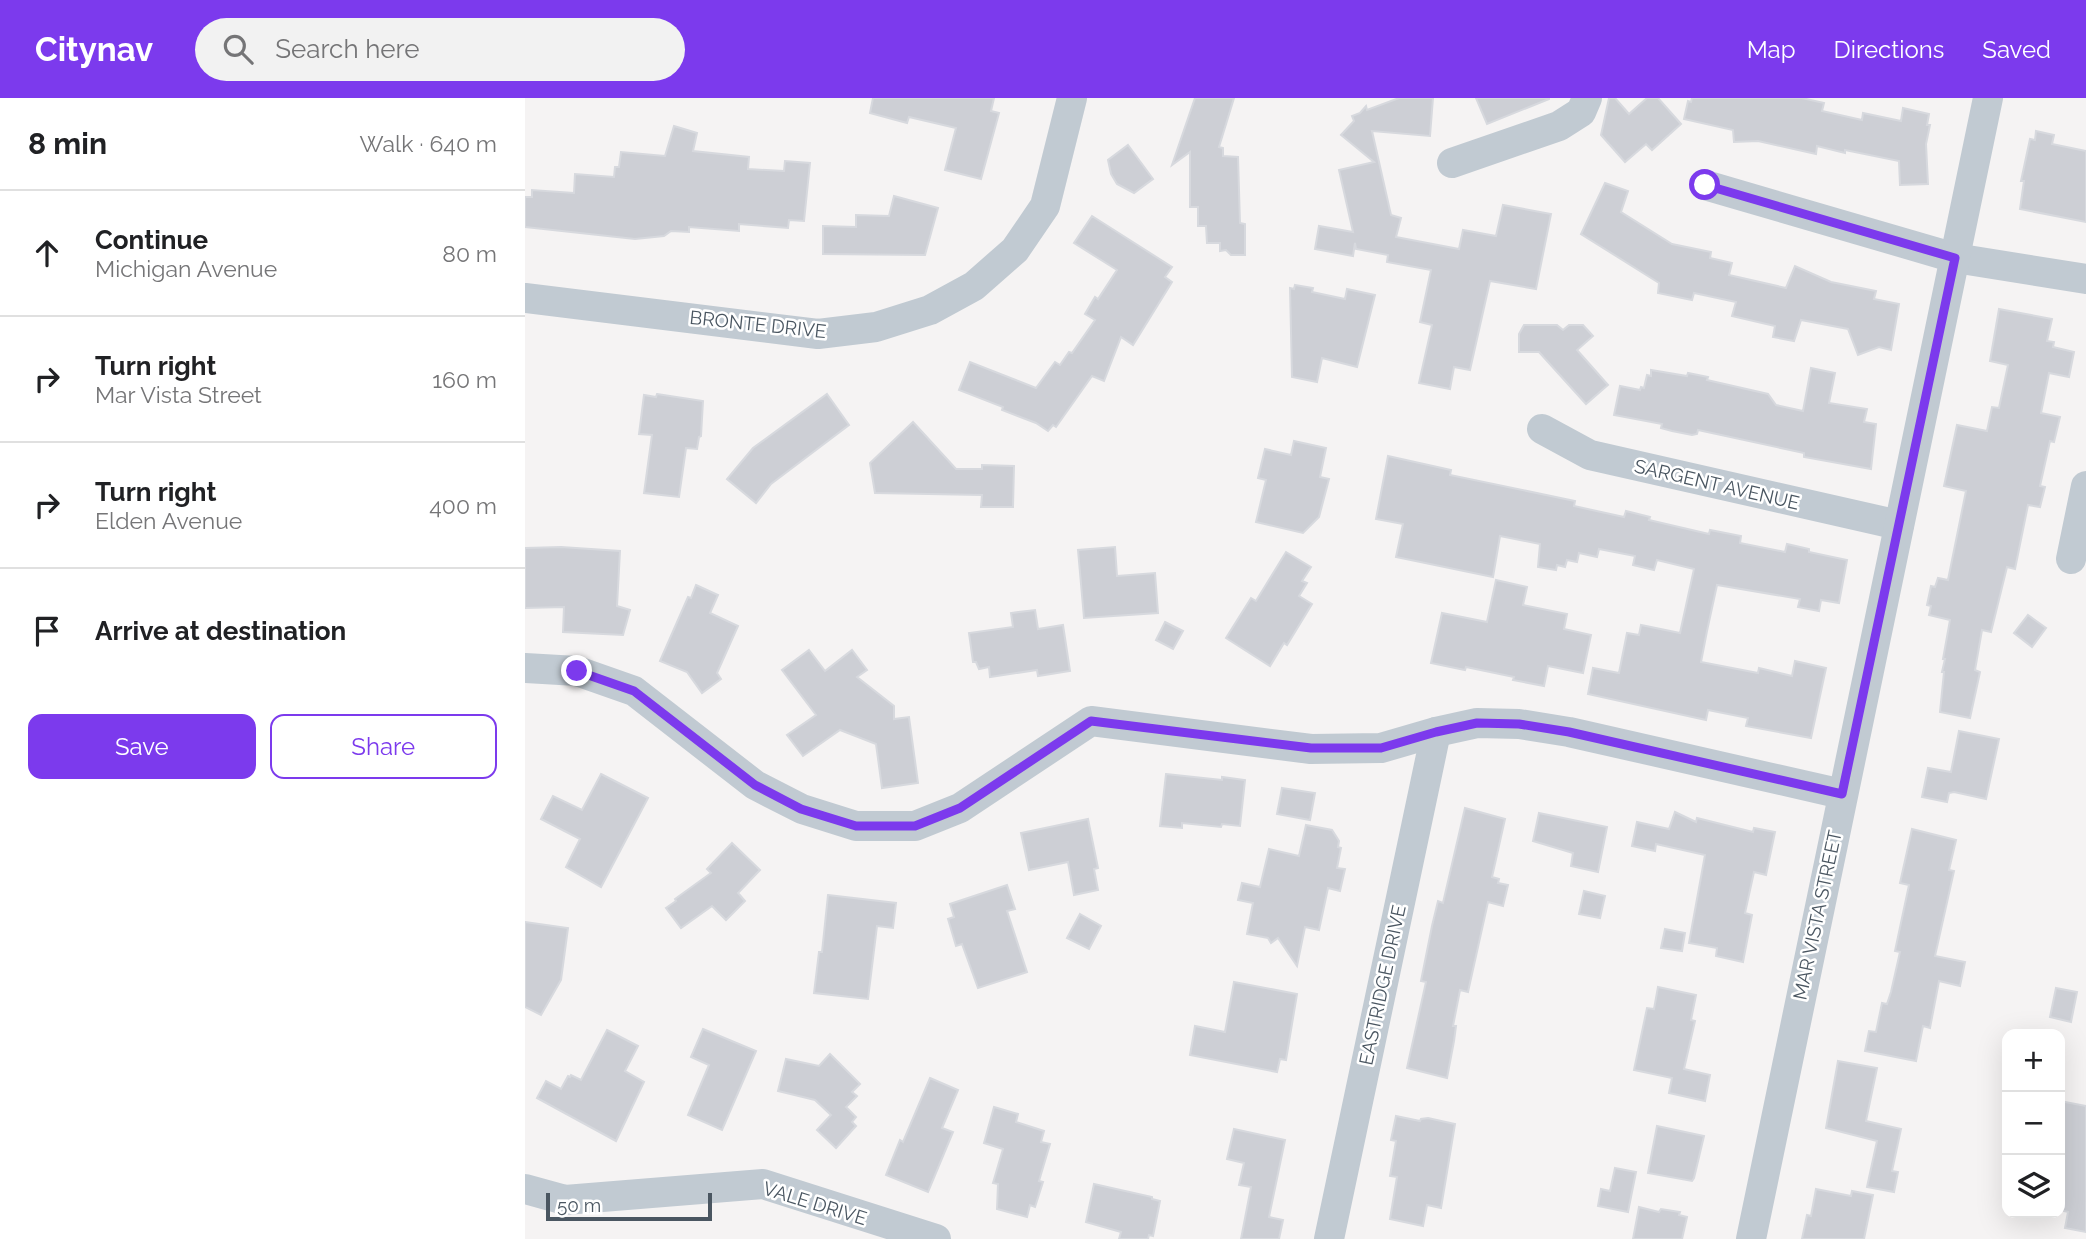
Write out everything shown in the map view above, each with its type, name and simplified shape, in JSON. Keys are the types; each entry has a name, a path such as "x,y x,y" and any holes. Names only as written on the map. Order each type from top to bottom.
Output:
{"street":[{"name":"BRONTE DRIVE","path":"525,298 818,334 876,327 930,310 974,286 1015,250 1045,206 1072,98"},
{"path":"1452,163 1559,127 1581,112 1587,98"},
{"name":"MAR VISTA STREET","path":"1751,1239 1988,98"},
{"path":"1705,185 1955,258 2086,279"},
{"name":"SARGENT AVENUE","path":"1542,429 1590,455 1899,525"},
{"path":"2071,559 2086,486"},
{"path":"525,668 577,671 634,691 755,785 801,809 856,826 915,826 960,808 1091,721 1311,748 1381,748 1477,723 1519,724 1842,794"},
{"name":"EASTRIDGE DRIVE","path":"1329,1239 1436,732"},
{"name":"VALE DRIVE","path":"525,1189 565,1200 763,1184 936,1239"}],"building":[{"path":"873,98 994,98 991,111 999,113 981,179 945,170 956,128 909,117 907,123 870,113"},
{"path":"1195,98 1234,98 1219,147 1223,148 1223,156 1238,157 1240,223 1245,224 1245,255 1231,255 1226,250 1220,251 1220,243 1207,243 1206,226 1198,226 1198,207 1190,207 1190,152 1172,165"},
{"path":"1399,98 1433,98 1430,136 1372,131 1391,215 1401,218 1396,237 1459,249 1463,230 1496,236 1503,205 1551,214 1536,289 1490,281 1470,370 1454,367 1450,389 1419,383 1432,325 1420,322 1431,270 1387,262 1388,255 1356,249 1355,243 1353,256 1315,249 1319,226 1353,232 1339,170 1374,162 1341,135 1354,121 1352,116 1360,113 1366,106 1367,110"},
{"path":"1476,98 1549,98 1549,99 1487,124"},
{"path":"1609,98 1615,98 1629,114 1647,98 1658,98 1681,124 1652,150 1646,144 1625,162 1601,135"},
{"path":"1692,98 1802,98 1824,103 1822,111 1862,120 1863,113 1901,121 1903,108 1929,114 1926,144 1928,184 1900,185 1899,161 1817,146 1816,154 1758,141 1734,142 1733,130 1684,119 1688,101 1691,102"},
{"path":"674,126 697,133 693,151 749,157 748,169 784,171 785,161 810,163 804,221 789,220 788,228 739,224 739,231 689,227 689,232 671,231 664,236 635,239 525,227 525,197 532,197 532,190 574,193 575,174 614,177 615,167 619,167 621,152 665,156"},
{"path":"2036,131 2054,135 2052,144 2086,151 2086,222 2020,209 2024,181 2021,181 2030,139 2035,140"},
{"path":"1128,145 1153,179 1134,193 1117,184 1111,174 1108,160"},
{"path":"1605,183 1628,191 1621,212 1672,244 1711,252 1710,258 1732,263 1729,275 1786,288 1795,266 1831,282 1876,291 1874,299 1899,304 1891,350 1879,347 1858,355 1848,329 1801,320 1794,341 1773,337 1775,326 1732,316 1736,302 1694,293 1692,300 1658,293 1659,283 1581,234"},
{"path":"894,196 938,208 925,255 823,254 823,226 856,227 856,215 889,216"},
{"path":"1092,216 1172,267 1165,277 1172,282 1133,345 1121,337 1104,381 1092,376 1056,427 1053,425 1048,431 1036,423 1002,410 1003,407 959,390 970,362 1036,388 1055,362 1060,365 1069,352 1072,353 1095,320 1085,314 1117,270 1074,243"},
{"path":"1295,285 1313,288 1312,292 1345,299 1347,289 1375,295 1357,367 1322,358 1317,382 1292,377 1290,288 1294,289"},
{"path":"1999,309 2052,319 2047,341 2054,342 2053,347 2074,352 2069,377 2049,373 2041,413 2060,417 2054,442 2050,441 2040,486 2045,487 2040,507 2028,505 2015,569 2007,567 1991,632 1982,630 1975,670 1980,672 1970,718 1940,712 1943,659 1950,620 1929,615 1931,606 1927,605 1931,586 1935,587 1938,578 1948,580 1966,491 1944,486 1957,425 1987,431 1992,407 1999,408 2008,365 1990,361"},
{"path":"1524,325 1557,325 1563,330 1569,325 1583,325 1593,336 1577,350 1608,385 1586,404 1539,352 1519,352 1519,334"},
{"path":"1811,368 1835,373 1829,403 1867,409 1864,422 1876,424 1871,469 1804,457 1804,453 1698,430 1697,434 1692,435 1672,431 1661,428 1662,424 1614,415 1620,386 1640,390 1641,387 1644,388 1647,375 1651,376 1651,370 1708,377 1707,380 1768,394 1776,405 1803,411"},
{"path":"657,394 703,401 701,436 697,449 686,448 679,497 644,493 652,435 639,434 644,395 656,397"},
{"path":"827,394 849,425 771,484 756,503 727,479 753,448"},
{"path":"913,422 956,469 982,469 982,465 1014,466 1013,507 981,507 982,495 875,493 870,463"},
{"path":"1294,441 1326,448 1320,477 1329,479 1319,517 1303,533 1256,522 1266,480 1258,478 1265,449 1291,455"},
{"path":"1388,456 1451,470 1450,475 1575,501 1574,506 1624,517 1626,511 1650,517 1649,520 1709,534 1710,530 1741,536 1740,543 1785,552 1787,544 1847,560 1839,603 1821,600 1819,611 1798,607 1800,599 1717,585 1707,631 1701,662 1758,673 1759,668 1792,676 1795,661 1826,668 1811,738 1746,726 1748,718 1708,710 1706,720 1588,694 1593,668 1619,673 1627,633 1639,635 1641,625 1680,633 1694,569 1657,560 1654,570 1633,565 1635,556 1599,549 1597,557 1579,553 1577,562 1567,560 1565,567 1557,565 1556,570 1538,567 1540,544 1500,536 1493,577 1396,557 1403,524 1376,519"},
{"path":"561,547 620,551 617,606 630,610 623,635 563,632 564,607 525,608 525,548"},
{"path":"1115,547 1117,576 1155,573 1158,613 1084,618 1078,550"},
{"path":"1286,552 1311,567 1302,581 1307,583 1299,596 1312,604 1287,645 1284,643 1270,666 1226,638 1251,598 1256,601"},
{"path":"1496,580 1527,587 1523,605 1567,614 1564,629 1591,635 1583,673 1548,666 1544,686 1466,667 1465,670 1431,663 1442,613 1487,622"},
{"path":"696,585 718,595 710,613 738,626 717,673 721,679 702,693 687,672 660,661"},
{"path":"1035,610 1038,629 1063,625 1070,671 1038,676 1037,670 990,677 989,667 979,669 976,662 973,662 969,633 1013,627 1011,613"},
{"path":"2028,615 2046,628 2032,647 2014,633"},
{"path":"1165,622 1183,631 1173,649 1156,640"},
{"path":"809,650 825,671 852,650 867,670 857,677 894,706 894,719 909,717 918,783 882,788 876,744 840,730 803,756 787,735 816,715 782,670"},
{"path":"1959,731 1999,739 1986,799 1954,792 1949,793 1947,802 1922,797 1928,768 1951,772"},
{"path":"601,774 648,798 601,887 566,867 580,839 541,819 553,796 582,810"},
{"path":"1166,774 1245,780 1240,826 1182,823 1182,828 1160,826"},
{"path":"1282,788 1315,793 1310,820 1277,814"},
{"path":"1465,808 1505,819 1492,877 1499,879 1498,883 1508,885 1503,906 1488,902 1468,992 1460,990 1447,1078 1407,1068 1426,982 1421,981 1432,926 1438,901 1443,903"},
{"path":"1675,812 1696,822 1697,818 1753,832 1754,828 1775,832 1766,875 1754,872 1745,913 1752,915 1743,962 1716,956 1717,948 1689,943 1705,855 1656,844 1655,851 1632,846 1637,822 1669,829"},
{"path":"1539,813 1607,827 1598,872 1571,866 1573,853 1533,841"},
{"path":"1088,819 1098,868 1094,869 1098,890 1074,895 1068,862 1029,870 1021,833"},
{"path":"1306,825 1332,830 1339,841 1338,847 1341,848 1337,868 1345,869 1340,891 1328,888 1319,930 1305,927 1297,966 1278,938 1271,943 1268,938 1247,934 1253,903 1238,900 1242,883 1260,887 1269,849 1299,856"},
{"path":"1912,829 1956,840 1949,870 1954,871 1935,956 1965,962 1960,986 1939,981 1930,1028 1923,1026 1916,1061 1865,1051 1869,1031 1876,1032 1882,1003 1887,1004 1900,952 1895,951 1909,885 1900,883"},
{"path":"732,843 760,870 738,893 745,901 726,920 712,906 681,928 666,908 711,873 707,869"},
{"path":"1007,885 1015,909 1007,911 1027,972 978,988 962,944 956,946 948,919 954,917 950,904"},
{"path":"1584,891 1605,896 1600,918 1579,914"},
{"path":"828,895 896,903 893,928 877,926 868,999 814,993 819,952 822,952"},
{"path":"1080,914 1101,926 1089,949 1067,938"},
{"path":"525,922 568,928 561,980 541,1015 525,1007"},
{"path":"1665,929 1685,933 1682,951 1661,948"},
{"path":"1234,982 1297,994 1286,1060 1280,1059 1277,1072 1190,1055 1195,1026 1225,1032"},
{"path":"1658,987 1696,995 1691,1020 1695,1021 1684,1069 1710,1075 1705,1101 1669,1093 1672,1078 1634,1070 1647,1008 1654,1009"},
{"path":"2056,988 2077,992 2071,1022 2050,1017"},
{"path":"703,1029 756,1051 722,1130 688,1115 709,1065 691,1057"},
{"path":"607,1030 638,1046 625,1071 644,1082 616,1141 537,1098 546,1081 561,1089 568,1076 581,1080"},
{"path":"830,1054 860,1084 852,1092 857,1096 846,1107 856,1117 852,1122 856,1126 836,1148 817,1130 831,1115 815,1100 778,1091 786,1059 819,1066"},
{"path":"1838,1061 1877,1068 1866,1121 1901,1129 1892,1171 1898,1172 1894,1192 1867,1187 1877,1141 1826,1128"},
{"path":"930,1078 958,1090 942,1128 953,1132 928,1192 886,1175"},
{"path":"2065,1102 2086,1106 2086,1232 2065,1228 2068,1212 2065,1211"},
{"path":"994,1107 1018,1114 1016,1122 1044,1131 1041,1142 1050,1144 1039,1181 1043,1182 1035,1207 1030,1205 1027,1217 997,1209 998,1184 993,1183 1003,1149 984,1143"},
{"path":"1396,1116 1420,1121 1428,1118 1455,1124 1441,1208 1427,1205 1423,1226 1390,1219 1397,1177 1390,1176 1396,1141 1391,1140"},
{"path":"1657,1126 1704,1136 1692,1181 1648,1173"},
{"path":"1234,1129 1285,1140 1269,1217 1283,1220 1279,1239 1241,1239 1251,1187 1239,1185 1244,1163 1227,1159"},
{"path":"1615,1168 1636,1172 1628,1212 1598,1206 1601,1189 1610,1191"},
{"path":"1094,1184 1160,1201 1153,1236 1149,1235 1148,1239 1119,1239 1121,1232 1086,1222"},
{"path":"1816,1189 1851,1196 1852,1191 1873,1195 1864,1239 1802,1239 1807,1215 1811,1216"},
{"path":"1639,1207 1659,1212 1661,1209 1680,1212 1679,1215 1687,1217 1682,1239 1633,1239"}],"route":[{"path":"577,671 634,691 755,785 801,809 856,826 915,826 960,808 1091,721 1311,748 1381,748 1477,723 1519,724 1569,732 1842,794 1955,258 1705,185"}]}
